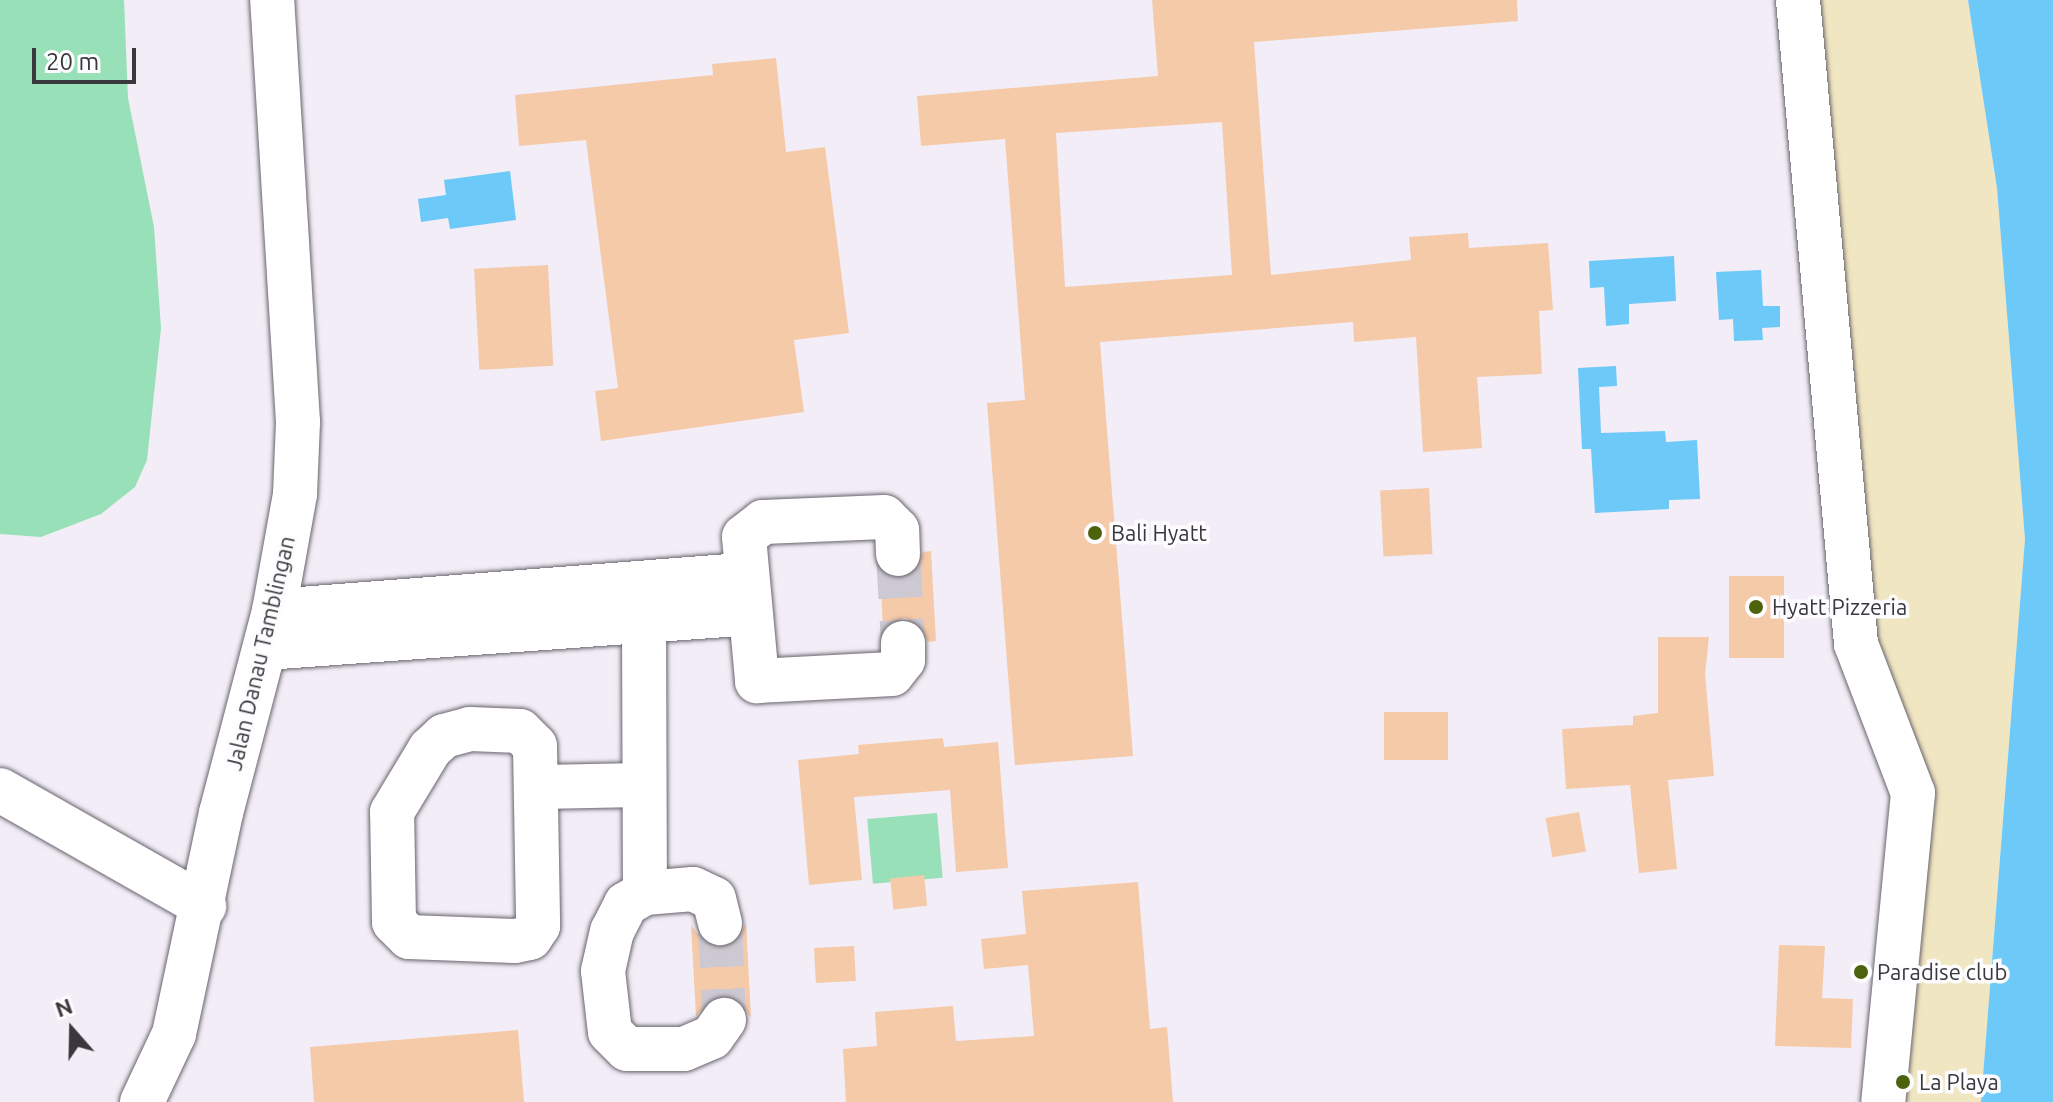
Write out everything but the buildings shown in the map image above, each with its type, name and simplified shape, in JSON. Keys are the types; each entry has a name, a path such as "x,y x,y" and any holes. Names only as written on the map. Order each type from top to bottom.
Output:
{"street":[{"name":"Jalan Danau Tamblingan","path":"142,1102 174,1034 204,906 221,813 270,629 295,494 298,422 272,0"},
{"path":"1798,0 1856,644 1913,793 1883,1102"},
{"path":"898,554 897,530 884,517 763,522 744,537 753,675 763,683 892,674 903,660 903,643"},
{"path":"270,629 748,594"},
{"path":"270,629 644,620 748,594"},
{"path":"644,620 645,893"},
{"path":"470,729 520,731 535,746 538,787 538,926 530,938 409,937 401,932 394,922 392,812 430,749 444,736 470,729"},
{"path":"538,787 643,785"},
{"path":"0,790 204,906"},
{"path":"720,923 714,899 693,889 645,893 626,904 612,931 603,971 610,1032 627,1049 684,1049 712,1037 724,1020"}],"green space":[{"path":"0,0 124,0 128,98 154,227 161,328 147,460 135,487 101,514 41,537 0,534"},
{"path":"937,813 943,878 873,884 867,819"}],"sand":[{"path":"1798,0 1968,0 1997,188 2025,539 1981,1102 1883,1102 1913,793 1856,644"}],"water":[{"path":"1968,0 2053,0 2053,1102 1981,1102 2025,539 1997,188"},
{"path":"510,171 516,220 450,229 448,218 421,222 418,199 446,195 444,180"},
{"path":"1674,256 1676,301 1629,304 1629,324 1606,326 1604,287 1590,288 1589,261"},
{"path":"1761,270 1763,306 1780,306 1780,327 1762,328 1763,340 1734,341 1733,319 1719,320 1716,272"},
{"path":"1616,366 1617,386 1599,387 1601,433 1665,431 1666,442 1697,440 1700,499 1669,500 1669,509 1595,513 1591,449 1582,449 1578,368"}],"tunnel":[{"path":"898,554 903,643"},
{"path":"720,923 724,1020"}],"place":[{"name":"Bali Hyatt","path":"1095,533"},
{"name":"Hyatt Pizzeria","path":"1756,607"},
{"name":"Paradise club","path":"1861,972"},
{"name":"La Playa","path":"1903,1082"}]}
